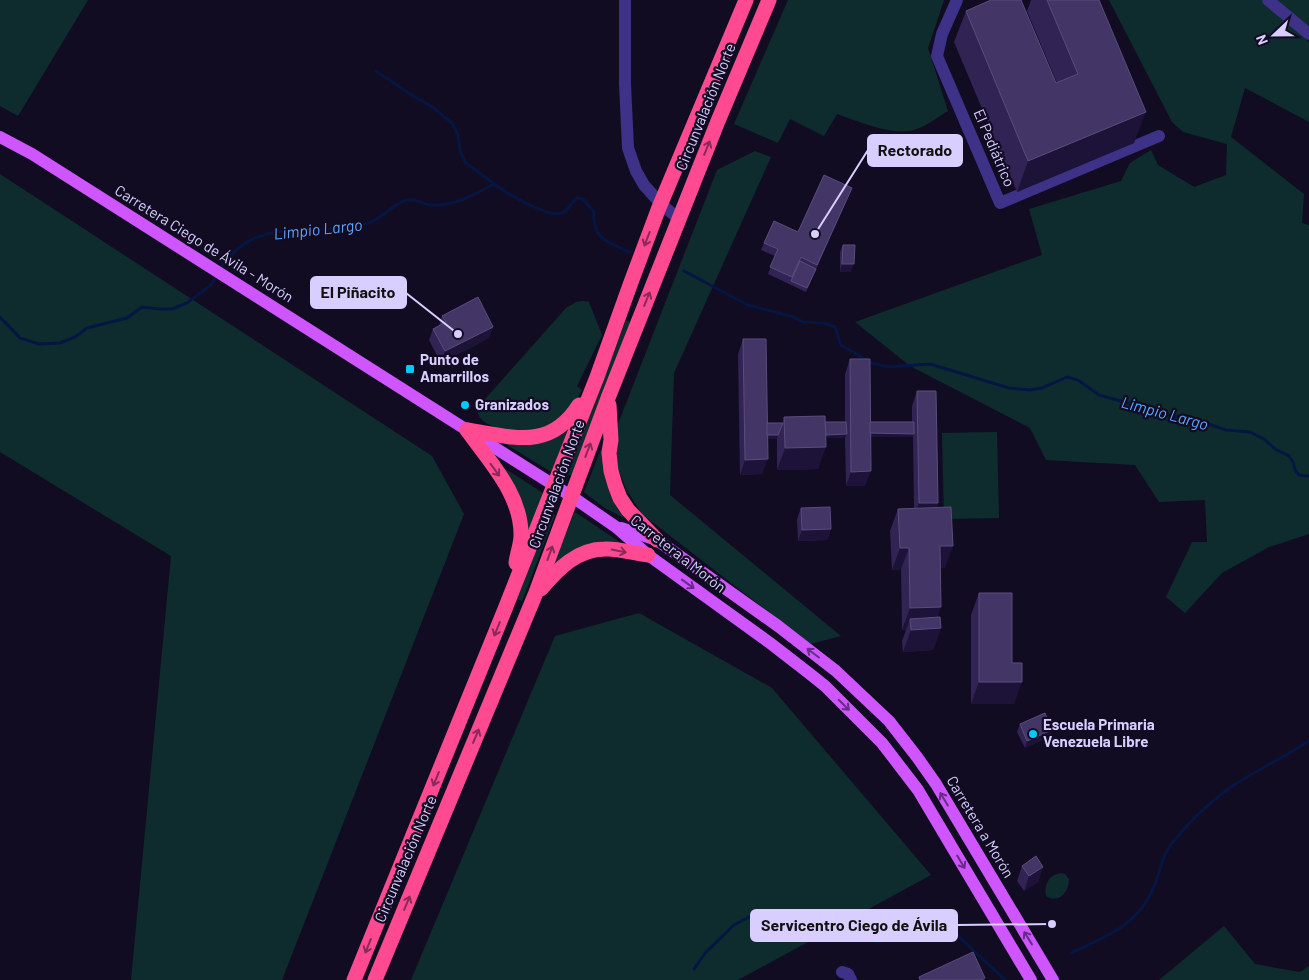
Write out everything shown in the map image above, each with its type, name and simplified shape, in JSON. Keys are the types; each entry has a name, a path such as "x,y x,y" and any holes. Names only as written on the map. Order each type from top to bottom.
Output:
{"highway":[{"name":"Circunvalación Norte","path":"354,980 554,486 597,377 661,204 746,0"},
{"name":"Circunvalación Norte","path":"375,980 535,595 608,398 718,121 769,0"},
{"path":"699,113 718,121"},
{"path":"467,430 512,437 534,438 552,432 570,419 597,377"},
{"path":"608,398 609,453 615,485 620,498 628,510 657,540"},
{"path":"467,430 508,488 518,511 521,536 505,609"},
{"path":"535,595 554,574 572,559 588,551 606,548 648,555"}],"main road":[{"name":"Carretera Ciego de Ávila - Morón","path":"0,137 32,154 571,496 616,527"},
{"name":"Carretera a Morón","path":"616,527 657,540 778,626 836,670 889,721 936,784 1053,980"},
{"name":"Carretera a Morón","path":"616,527 648,555 770,643 825,686 882,743 918,790 1031,980"},
{"path":"825,686 836,670"}],"street":[{"path":"624,0 628,148 639,178 661,204 679,219"},
{"name":"El Pediátrico","path":"957,0 942,34 937,56 1000,203 1159,136"},
{"path":"1268,0 1309,34"}],"green space":[{"path":"0,0 88,0 18,116 0,106"},
{"path":"788,0 944,0 928,48 948,111 929,123 909,131 892,131 837,114 824,136 790,119 778,143 734,124"},
{"path":"1109,0 1309,0 1309,34 1306,39 1309,42 1309,122 1245,88 1231,137 1304,194 1302,223 1309,225 1309,534 1269,547 1222,573 1185,613 1166,597 1192,542 1207,542 1205,500 1159,502 1135,465 1046,460 1030,428 910,366 855,322 1042,255 1029,209 1121,181 1130,163 1151,150 1158,165 1194,187 1226,175 1227,144 1183,132 1172,122"},
{"path":"755,151 771,157 674,373 670,495 841,636 810,644 642,514 626,489 616,464 618,424 717,170"},
{"path":"0,174 432,456 464,514 282,980 131,980 171,556 0,452"},
{"path":"576,302 589,302 602,335 577,386 582,390 574,403 555,423 542,432 535,434 492,426 481,419 478,407 566,308"},
{"path":"626,320 630,322 572,476 567,474"},
{"path":"573,429 553,473 504,443 525,445 540,443"},
{"path":"997,432 999,518 944,519 942,433"},
{"path":"604,442 606,482 612,499 624,518 605,508 584,492"},
{"path":"504,468 546,495 525,548"},
{"path":"550,512 555,515 522,601 517,599"},
{"path":"575,512 627,547 578,548 565,555 552,566"},
{"path":"639,613 772,688 931,875 738,980 411,980 555,636"},
{"path":"1061,873 1065,874 1069,879 1065,892 1055,899 1046,896 1048,881 1053,876"},
{"path":"1224,926 1255,964 1300,972 1309,966 1309,980 1159,980"}],"building":[{"path":"991,0 1021,0 1056,83 1078,74 1047,0 1099,0 1146,112 1028,161 966,11"},
{"path":"824,175 852,188 817,265 801,257 792,277 770,267 778,249 764,243 774,221 798,232"},
{"path":"843,245 855,245 854,264 842,264"},
{"path":"800,261 816,269 807,288 791,281"},
{"path":"478,297 493,327 445,351 433,329 446,322 442,316"},
{"path":"743,339 766,339 768,459 745,460"},
{"path":"850,359 870,359 871,471 851,472"},
{"path":"917,391 936,391 938,503 919,503"},
{"path":"825,416 826,447 785,448 784,417"},
{"path":"825,422 846,422 847,434 826,435"},
{"path":"870,422 914,422 914,434 870,433"},
{"path":"767,423 783,423 778,435 767,435"},
{"path":"830,507 831,529 802,530 801,508"},
{"path":"951,507 953,546 940,546 941,607 910,608 909,548 900,548 898,509"},
{"path":"979,593 1012,593 1012,663 1022,663 1022,682 979,682"},
{"path":"940,617 941,628 911,630 910,619"},
{"path":"1045,713 1052,730 1027,741 1020,724"},
{"path":"1036,856 1043,867 1029,876 1022,866"},
{"path":"973,952 985,978 982,980 920,980 919,977"}],"waterway":[{"path":"376,71 431,106 452,123 458,135 460,150 465,162 494,184"},
{"name":"Limpio Largo","path":"220,270 233,253 248,241 264,235 358,226 372,222 407,200 430,205 441,205 458,201 494,184 527,204 556,214 566,211 576,198 583,199 594,212 594,221 599,234 608,242 629,252"},
{"name":"Limpio Largo","path":"684,271 748,305 793,317 803,322 824,323 835,327 841,345 872,363 888,367 930,364 1009,388 1030,390 1042,388 1067,377 1078,380 1099,395 1146,408 1158,414 1191,418 1226,430 1250,432 1289,456 1299,475 1309,476"},
{"name":"Limpio Largo","path":"0,317 20,338 39,344 60,343 75,337 87,328 127,318 142,307 172,309 187,303 211,285 217,275"},
{"path":"1071,953 1119,929 1138,912 1147,901 1154,887 1169,847 1208,806 1241,781 1309,741"},
{"path":"694,969 706,952 734,925 758,912 782,913 831,923 853,934 877,942 911,930 914,919 922,914 940,919 1005,980"}],"place":[{"name":"Rectorado","path":"815,234"},
{"name":"El Piñacito","path":"458,334"},
{"name":"Punto de Amarrillos","path":"410,369"},
{"name":"Granizados","path":"465,405"},
{"name":"Escuela Primaria Venezuela Libre","path":"1033,734"},
{"name":"Servicentro Ciego de Ávila","path":"1052,924"}]}
